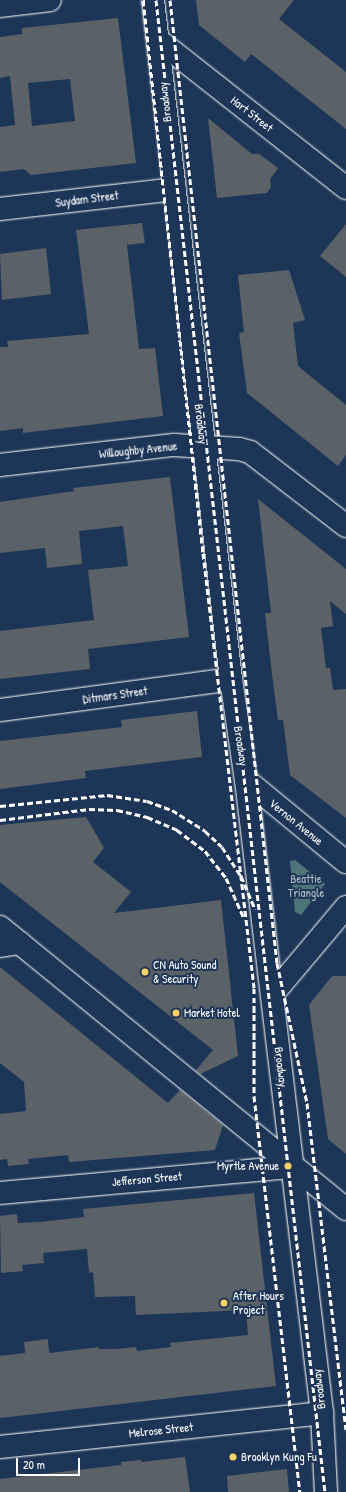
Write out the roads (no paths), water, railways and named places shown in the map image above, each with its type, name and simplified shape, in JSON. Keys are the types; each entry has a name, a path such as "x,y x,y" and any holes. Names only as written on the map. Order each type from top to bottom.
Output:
{"main road":[{"path":"0,6 50,0"},
{"name":"Broadway","path":"153,0 231,679 246,780 322,1413 326,1492"},
{"name":"Hart Street","path":"158,40 346,188"},
{"name":"Suydam Street","path":"0,209 175,189"},
{"name":"Willoughby Avenue","path":"0,466 174,445 250,452 346,526"},
{"name":"Ditmars Street","path":"0,710 231,679"},
{"name":"Vernon Avenue","path":"246,780 346,862"},
{"path":"272,995 346,907"},
{"path":"0,927 10,944 346,1209"},
{"name":"Jefferson Street","path":"0,1193 293,1166"},
{"name":"Melrose Street","path":"0,1448 322,1413"}],"railway":[{"path":"143,0 203,553 254,988 254,1096 300,1492"},
{"path":"156,0 325,1492"},
{"path":"170,0 277,963 307,1103 346,1430"},
{"path":"0,806 107,795 147,801 172,810 205,831 222,847 241,876 255,909"},
{"path":"0,820 89,809 117,810 147,817 177,830 205,851 226,878 243,916"}],"place":[{"name":"CN Auto Sound & Security","path":"145,972"},
{"name":"Market Hotel","path":"176,1013"},
{"name":"Myrtle Avenue","path":"288,1166"},
{"name":"After Hours Project","path":"224,1303"},
{"name":"Brooklyn Kung Fu","path":"233,1457"}],"park label":[{"name":"Beattie Triangle","path":"306,886"}]}
